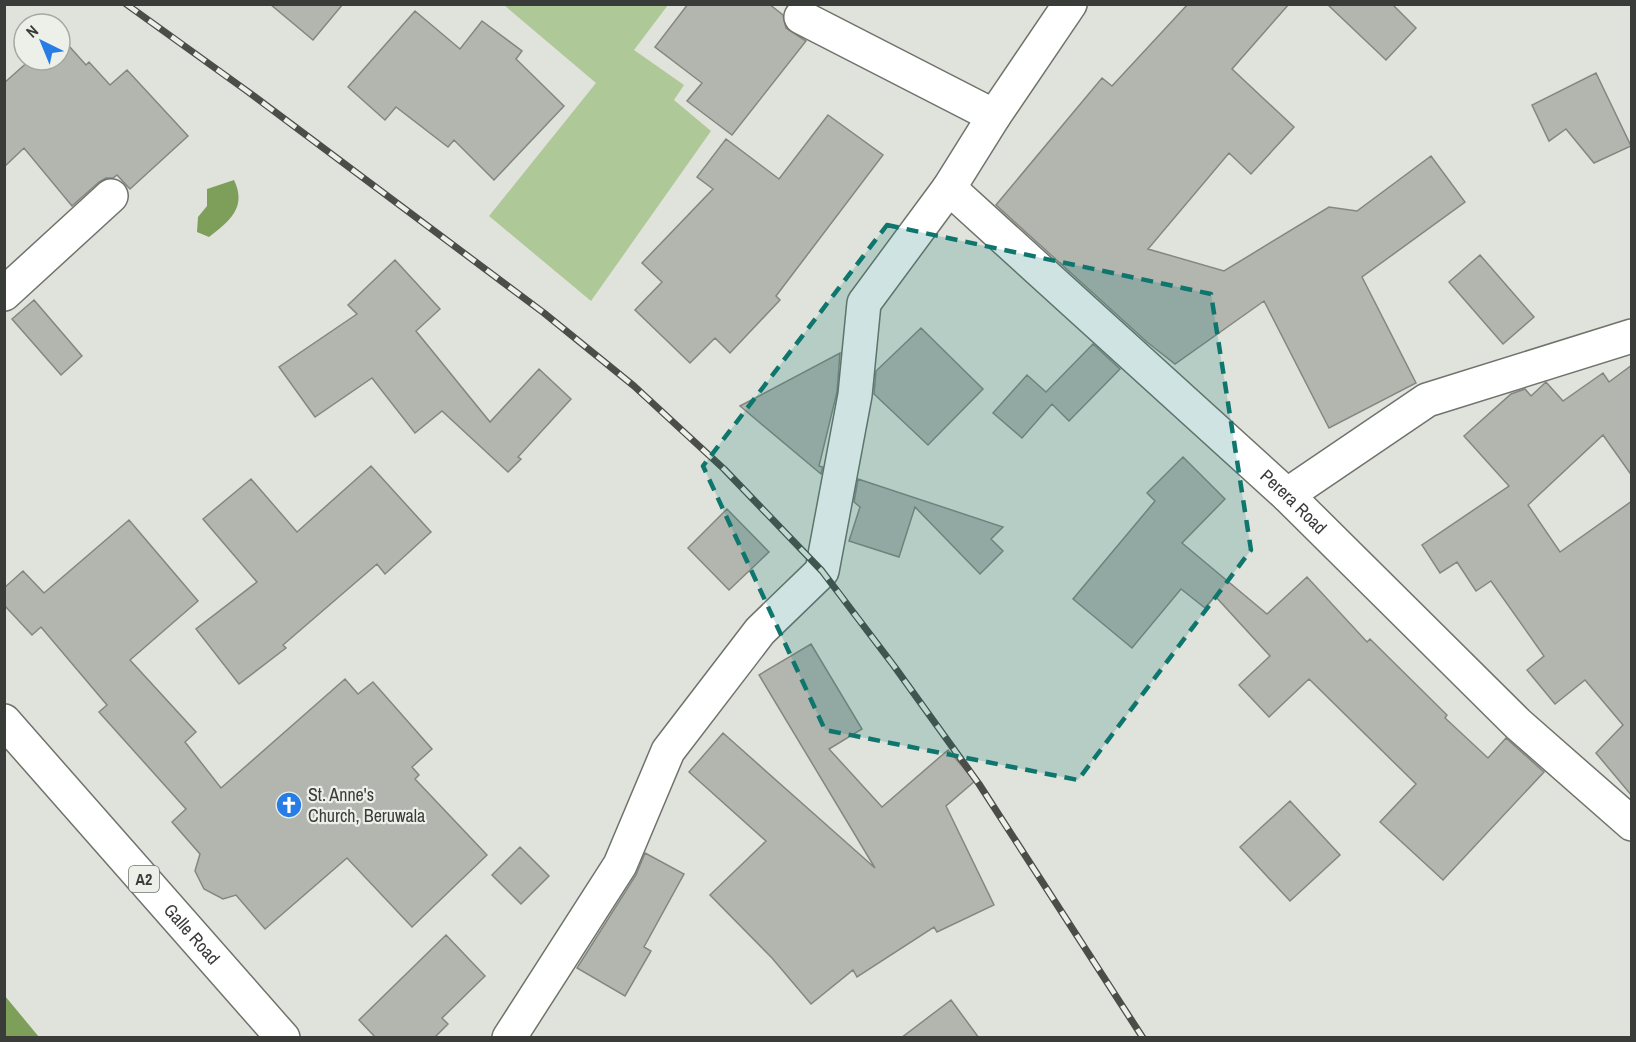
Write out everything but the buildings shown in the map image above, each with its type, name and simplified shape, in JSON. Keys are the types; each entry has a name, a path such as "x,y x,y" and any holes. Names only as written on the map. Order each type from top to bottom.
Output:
{"main road":[{"path":"508,1038 620,865 668,751 760,631 822,571 855,395 864,303 949,188 994,116 1070,4"},
{"path":"801,17 994,116"},
{"name":"Perera Road","path":"949,188 1287,495 1518,724 1632,824"},
{"path":"4,294 111,196"},
{"path":"1287,495 1427,400 1632,336"},
{"name":"Galle Road","path":"4,721 283,1038"}],"highlighted area":[{"path":"887,225 1211,294 1251,550 1078,780 825,730 703,466"}],"shaded area":[{"path":"504,5 668,5 634,50 684,85 674,100 711,131 591,301 489,216 596,83"},
{"path":"234,180 239,198 230,219 209,237 197,232 198,217 207,206 207,189"},
{"path":"5,996 39,1037 5,1037"}],"railway":[{"path":"126,4 247,91 544,313 634,386 724,469 822,571 894,666 979,784 1143,1038"}],"place":[{"name":"St. Anne's Church, Beruwala","path":"289,805"}]}
